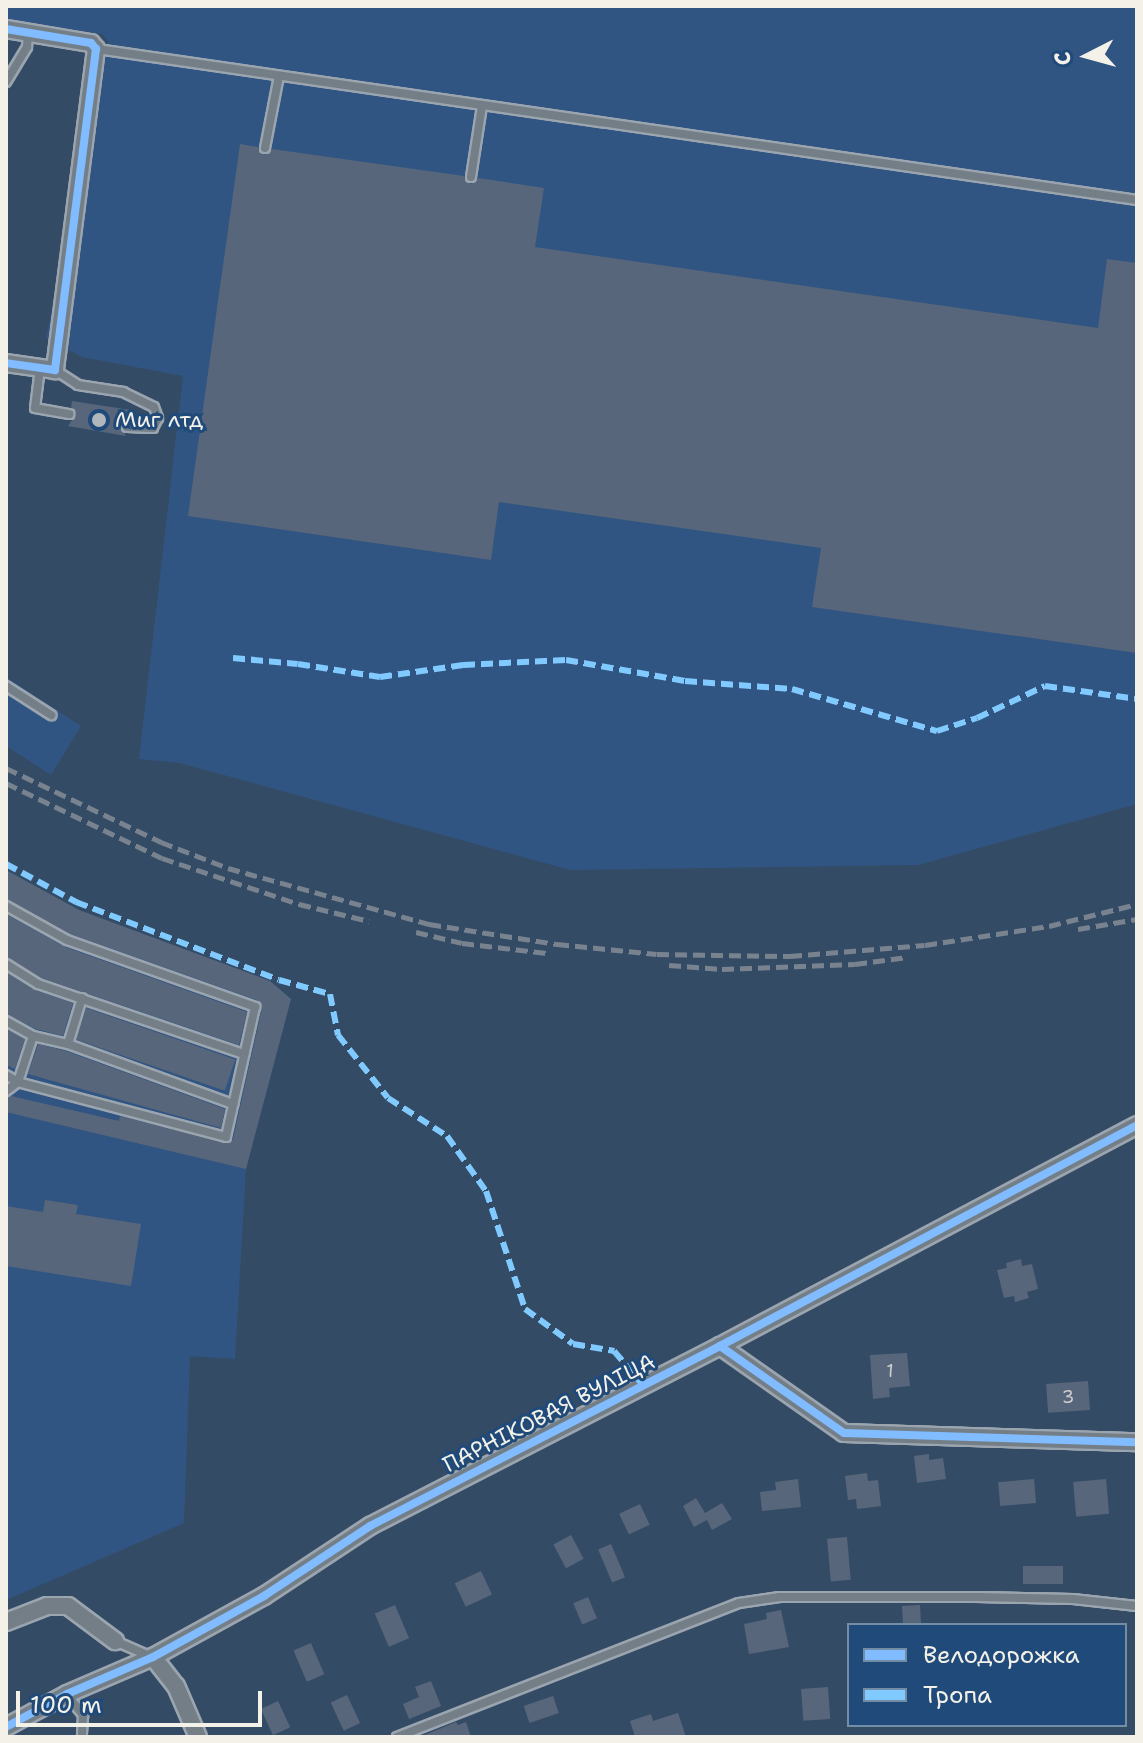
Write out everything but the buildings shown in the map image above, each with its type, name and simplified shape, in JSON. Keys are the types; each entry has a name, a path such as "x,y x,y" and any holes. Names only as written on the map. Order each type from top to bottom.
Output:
{"street":[{"path":"6,29 91,43 96,49 48,369 6,363"},
{"name":"ПАРНІКОВАЯ ВУЛІЦА","path":"6,1727 67,1694 153,1657 264,1596 370,1526 720,1346 1137,1125"},
{"path":"720,1346 844,1433 1137,1442"},
{"path":"6,1622 47,1606 68,1606 115,1641"},
{"path":"153,1657 176,1686 198,1737"}],"lane":[{"path":"6,82 27,47 29,31"},
{"path":"96,49 1137,200"},
{"path":"265,148 279,76"},
{"path":"471,177 482,106"},
{"path":"69,414 35,408 48,369 78,385 123,392 154,407 158,418 153,428 127,427"},
{"path":"6,686 51,715"},
{"path":"6,906 67,940 255,1007 226,1137 18,1082 6,1075"},
{"path":"6,964 38,984 244,1054"},
{"path":"68,1044 82,998"},
{"path":"6,1021 33,1036 68,1044 233,1104"},
{"path":"6,1091 18,1082 33,1036"},
{"path":"397,1737 739,1603 780,1597 976,1597 1073,1599 1137,1606"},
{"path":"115,1641 153,1657"},
{"path":"67,1694 83,1715 82,1737"}],"shaded area":[{"path":"6,6 1137,6 1137,804 918,865 570,870 180,763 139,759 183,376 82,357 46,338 108,41 102,34 6,20"},
{"path":"6,677 81,726 51,775 6,746"},
{"path":"6,870 79,910 270,981 291,999 246,1169 235,1359 190,1356 184,1523 6,1600"}],"railway":[{"path":"6,768 161,842 228,868 429,924 557,944 657,954 790,956 925,945 1049,926 1137,904"},
{"path":"6,783 162,858 299,904 369,921"},
{"path":"1078,929 1137,919"},
{"path":"416,932 462,943 546,953"},
{"path":"669,965 722,969 855,964 908,957"}],"marked path":[{"path":"233,658 380,677 463,665 566,660 685,681 792,689 937,731 977,718 1045,686 1137,699"},
{"path":"6,864 76,902 279,980 330,994 338,1035 388,1098 447,1136 486,1191 525,1309 573,1344 614,1351 643,1385"}],"cycle path":[{"path":"6,29 91,43 96,49 55,370 6,363"},
{"path":"720,1346 1137,1125"},
{"path":"6,1727 67,1694 153,1657 264,1596 370,1526 720,1346 844,1433 1137,1442"}],"place":[{"name":"Миг лтд","path":"99,420"}]}
